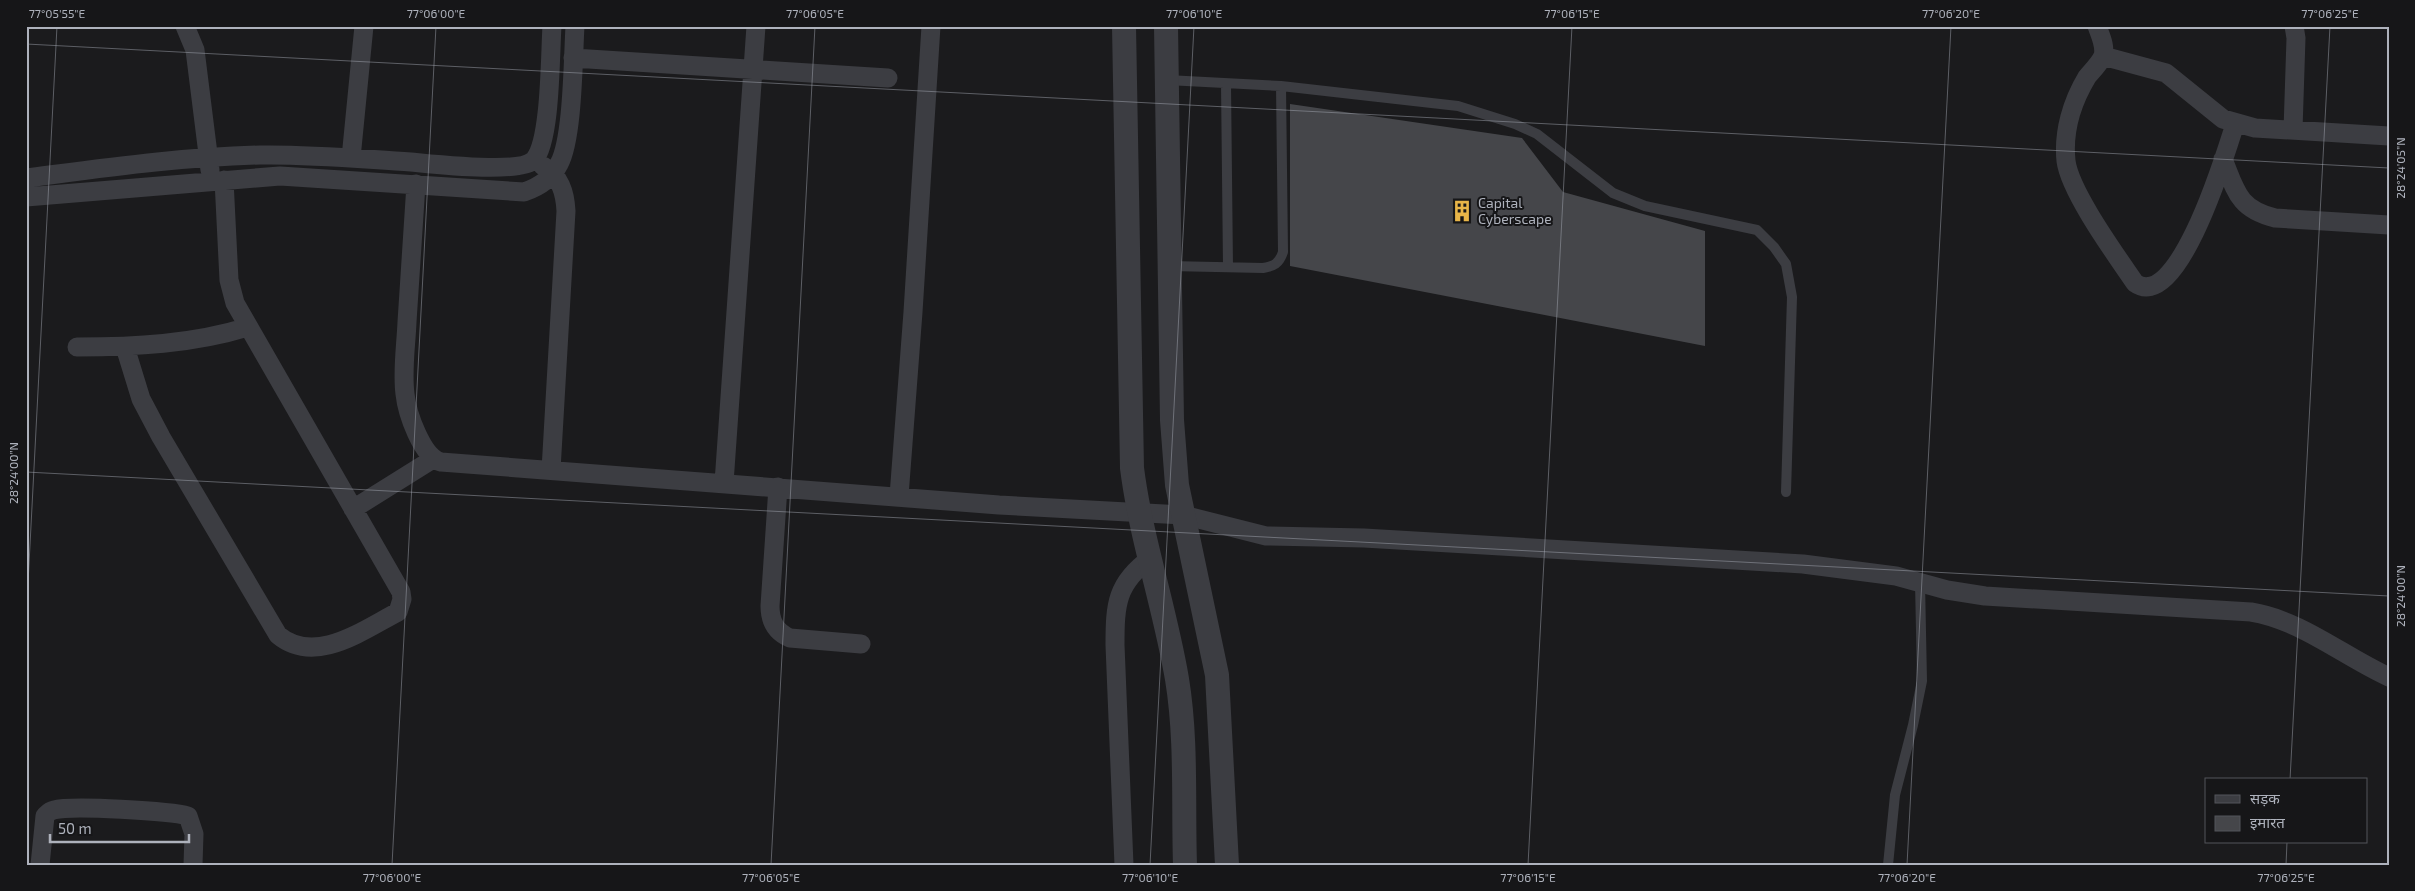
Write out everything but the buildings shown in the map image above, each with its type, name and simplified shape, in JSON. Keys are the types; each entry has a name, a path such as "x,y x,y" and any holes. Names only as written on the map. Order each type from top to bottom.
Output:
{"street":[{"path":"125,347 141,399 160,437 268,621 287,642 309,647 334,644 398,612 402,605 401,592 235,303 229,280 218,180 208,158 195,50 185,26"},
{"path":"351,158 364,26"},
{"path":"26,178 208,158 296,155 481,167 517,167 526,165 534,160 543,144 552,26"},
{"path":"26,197 280,176 524,192 535,188 554,173 560,163 567,136 575,26"},
{"path":"724,482 756,26"},
{"path":"898,496 913,312 931,26"},
{"path":"1124,26 1132,452 1139,511 1171,646 1180,698 1185,865"},
{"path":"1166,26 1172,420 1177,485 1217,675 1227,865"},
{"path":"2097,26 2103,46 2103,56 2079,91 2072,110 2067,128 2066,162 2071,182 2081,199 2129,275 2142,288 2152,288 2160,283 2180,259 2195,233 2224,159 2235,124"},
{"path":"2293,130 2296,38 2294,26"},
{"path":"2103,56 2166,73 2205,106 2223,119 2235,124 2389,136"},
{"path":"573,58 888,78"},
{"path":"2224,159 2241,201 2261,215 2275,218 2389,226"},
{"path":"534,160 554,173 563,190 566,212 551,470"},
{"path":"416,184 404,381 408,410 426,451 433,459 441,462 724,482 999,505 1139,511 1183,515 1266,536 1356,537 1803,564 1849,569 1920,582 1947,590 1985,596 2261,614 2296,626 2389,677"},
{"path":"77,347 125,347 196,339 248,327"},
{"path":"353,509 433,459"},
{"path":"778,487 770,606 773,624 782,635 790,638 861,644"},
{"path":"1124,865 1115,645 1116,611 1120,593 1127,578 1150,558"},
{"path":"40,865 45,816 50,811 56,809 84,808 188,816 194,834 193,865"}],"lane":[{"path":"1167,80 1281,86 1458,106 1515,124 1537,134 1613,193 1645,206 1757,230 1774,247 1786,264 1792,297 1786,492"},
{"path":"1226,84 1228,268"},
{"path":"1169,266 1262,268 1275,266 1280,261 1283,252 1281,86"},
{"path":"1888,865 1895,795 1914,725 1922,681 1920,582"}],"place":[{"name":"Capital Cyberscape","path":"1462,211"}]}
